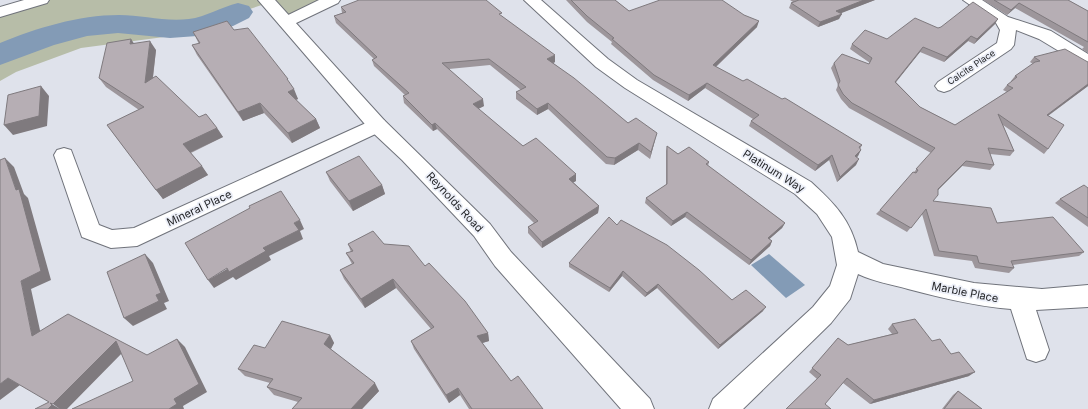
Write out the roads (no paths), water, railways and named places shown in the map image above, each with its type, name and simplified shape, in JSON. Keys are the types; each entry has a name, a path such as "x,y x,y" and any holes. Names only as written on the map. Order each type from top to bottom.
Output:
{"street":[{"path":"0,12 41,0"},
{"name":"Reynolds Road","path":"266,0 378,125 463,209 482,230 503,259 640,409"},
{"path":"286,22 332,0"},
{"name":"Platinum Way","path":"532,0 602,63 631,84 803,188 825,208 843,235 849,265 841,291 822,315 723,409"},
{"path":"971,0 1002,20 1045,35 1088,61"},
{"name":"Calcite Place","path":"944,86 1005,44 1008,30 1002,20"},
{"name":"Mineral Place","path":"64,155 90,231 112,239 137,236 378,125"},
{"name":"Marble Place","path":"847,257 882,273 949,290 1002,299 1048,300 1088,296"},
{"path":"1020,299 1036,350"}],"water":[{"path":"769,254 805,285 786,298 751,265"}],"waterway":[{"path":"0,55 43,38 87,27 118,24 179,29 197,27 238,12"}]}
